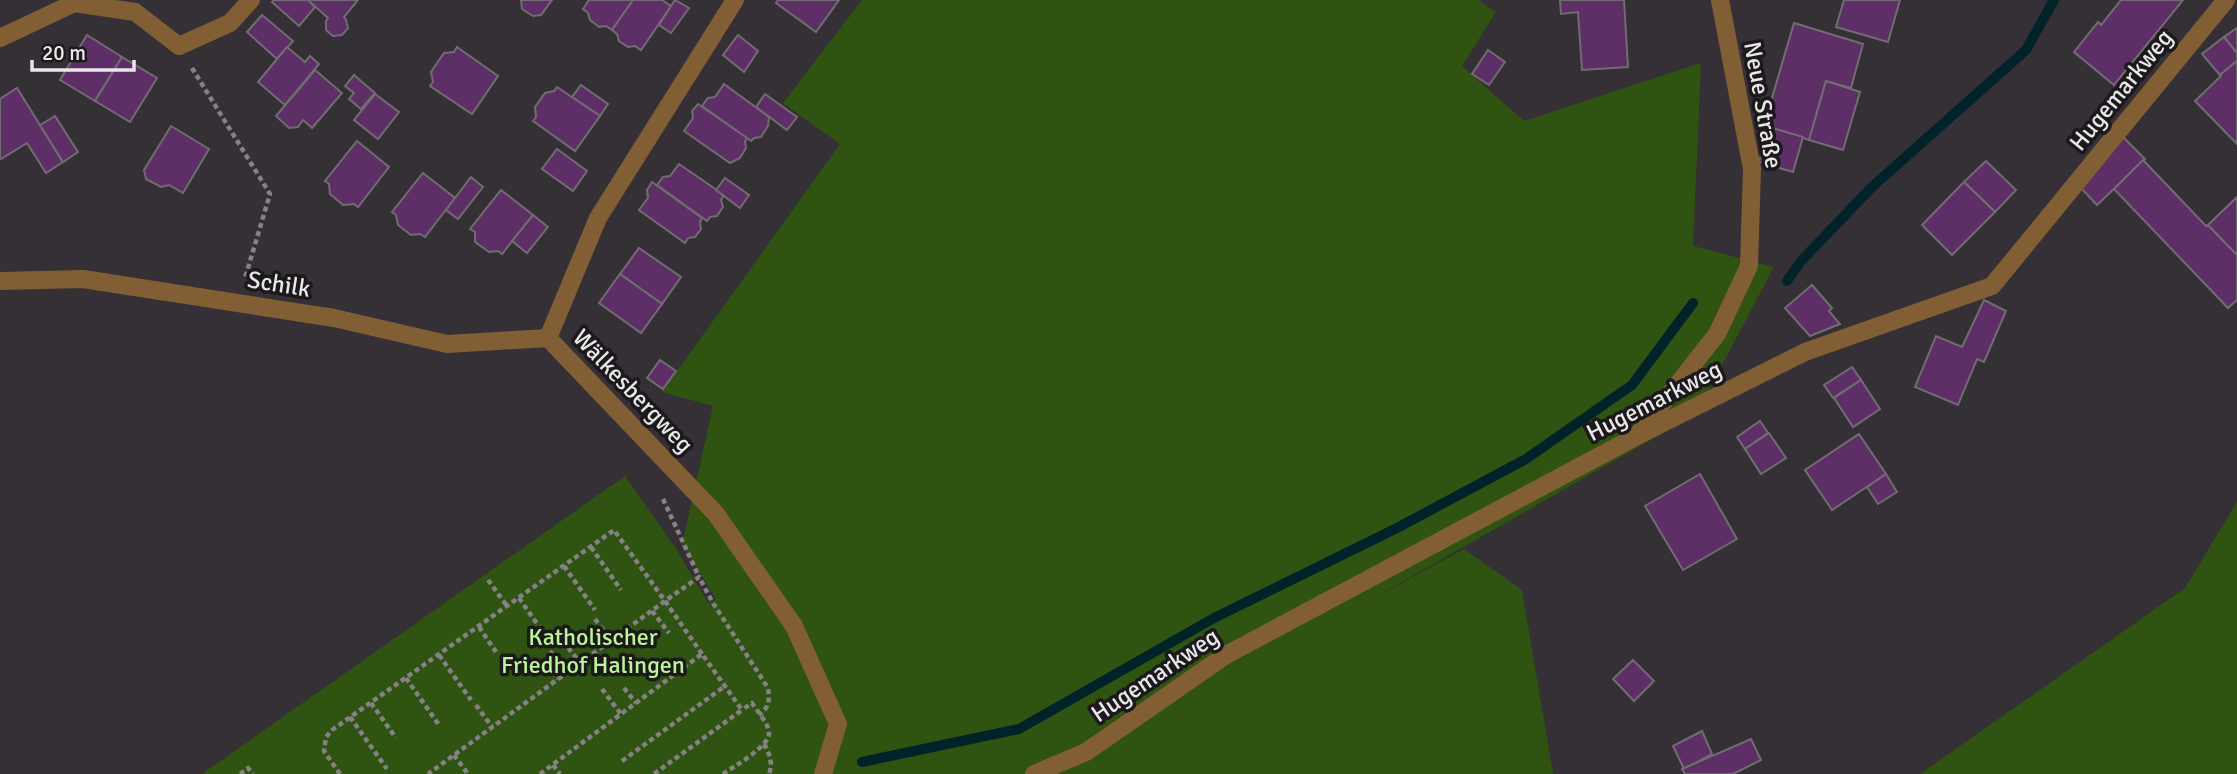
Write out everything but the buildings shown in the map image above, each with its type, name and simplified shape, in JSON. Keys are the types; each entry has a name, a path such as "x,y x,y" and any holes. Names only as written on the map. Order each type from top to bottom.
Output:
{"street":[{"path":"0,38 74,3 135,12 179,46 230,23 251,0"},
{"name":"Wälkesbergweg","path":"734,0 598,218 548,338 716,514 794,626 838,724 823,774"},
{"name":"Neue Straße","path":"1637,436 1717,334 1749,265 1752,169 1720,0"},
{"name":"Hugemarkweg","path":"1034,774 1086,752 1226,654 1637,436 1805,352 1992,286 2225,0"},
{"name":"Schilk","path":"0,281 83,279 334,318 447,344 548,338"}],"path":[{"path":"179,46 270,194 237,303"},
{"path":"660,494 713,604 768,688 770,698 767,707 759,715"},
{"path":"340,774 324,751 326,737 332,730 614,530 742,710"},
{"path":"591,547 621,590"},
{"path":"564,566 594,610"},
{"path":"428,774 699,577"},
{"path":"488,580 507,606"},
{"path":"519,598 550,642"},
{"path":"652,611 668,633"},
{"path":"596,619 611,640"},
{"path":"478,626 496,652"},
{"path":"563,641 580,663"},
{"path":"550,651 566,673"},
{"path":"540,774 702,654"},
{"path":"439,655 471,700"},
{"path":"547,664 558,679"},
{"path":"406,678 439,725"},
{"path":"622,761 725,686"},
{"path":"624,688 636,703"},
{"path":"602,689 621,715"},
{"path":"371,702 396,738"},
{"path":"654,774 752,704 769,734 764,744 723,774"},
{"path":"476,705 492,727"},
{"path":"350,717 387,769"},
{"path":"764,744 772,766 769,774"},
{"path":"454,755 468,774"},
{"path":"553,765 560,774"},
{"path":"240,774 248,768 253,774"}],"green space":[{"name":"Katholischer Friedhof Halingen","path":"862,0 1478,0 1496,12 1462,66 1524,121 1701,63 1693,246 1774,267 1696,414 1367,602 1464,549 1522,590 1553,774 202,774 625,476 677,550 708,603 716,599 682,545 713,406 662,392 840,144 783,103"},
{"path":"2237,502 2237,774 1920,774 2185,588"}],"waterway":[{"path":"1787,281 1801,261 1872,187 2026,50 2054,0"},
{"path":"862,762 1019,729 1214,618 1397,528 1526,459 1632,385 1693,303"}]}
